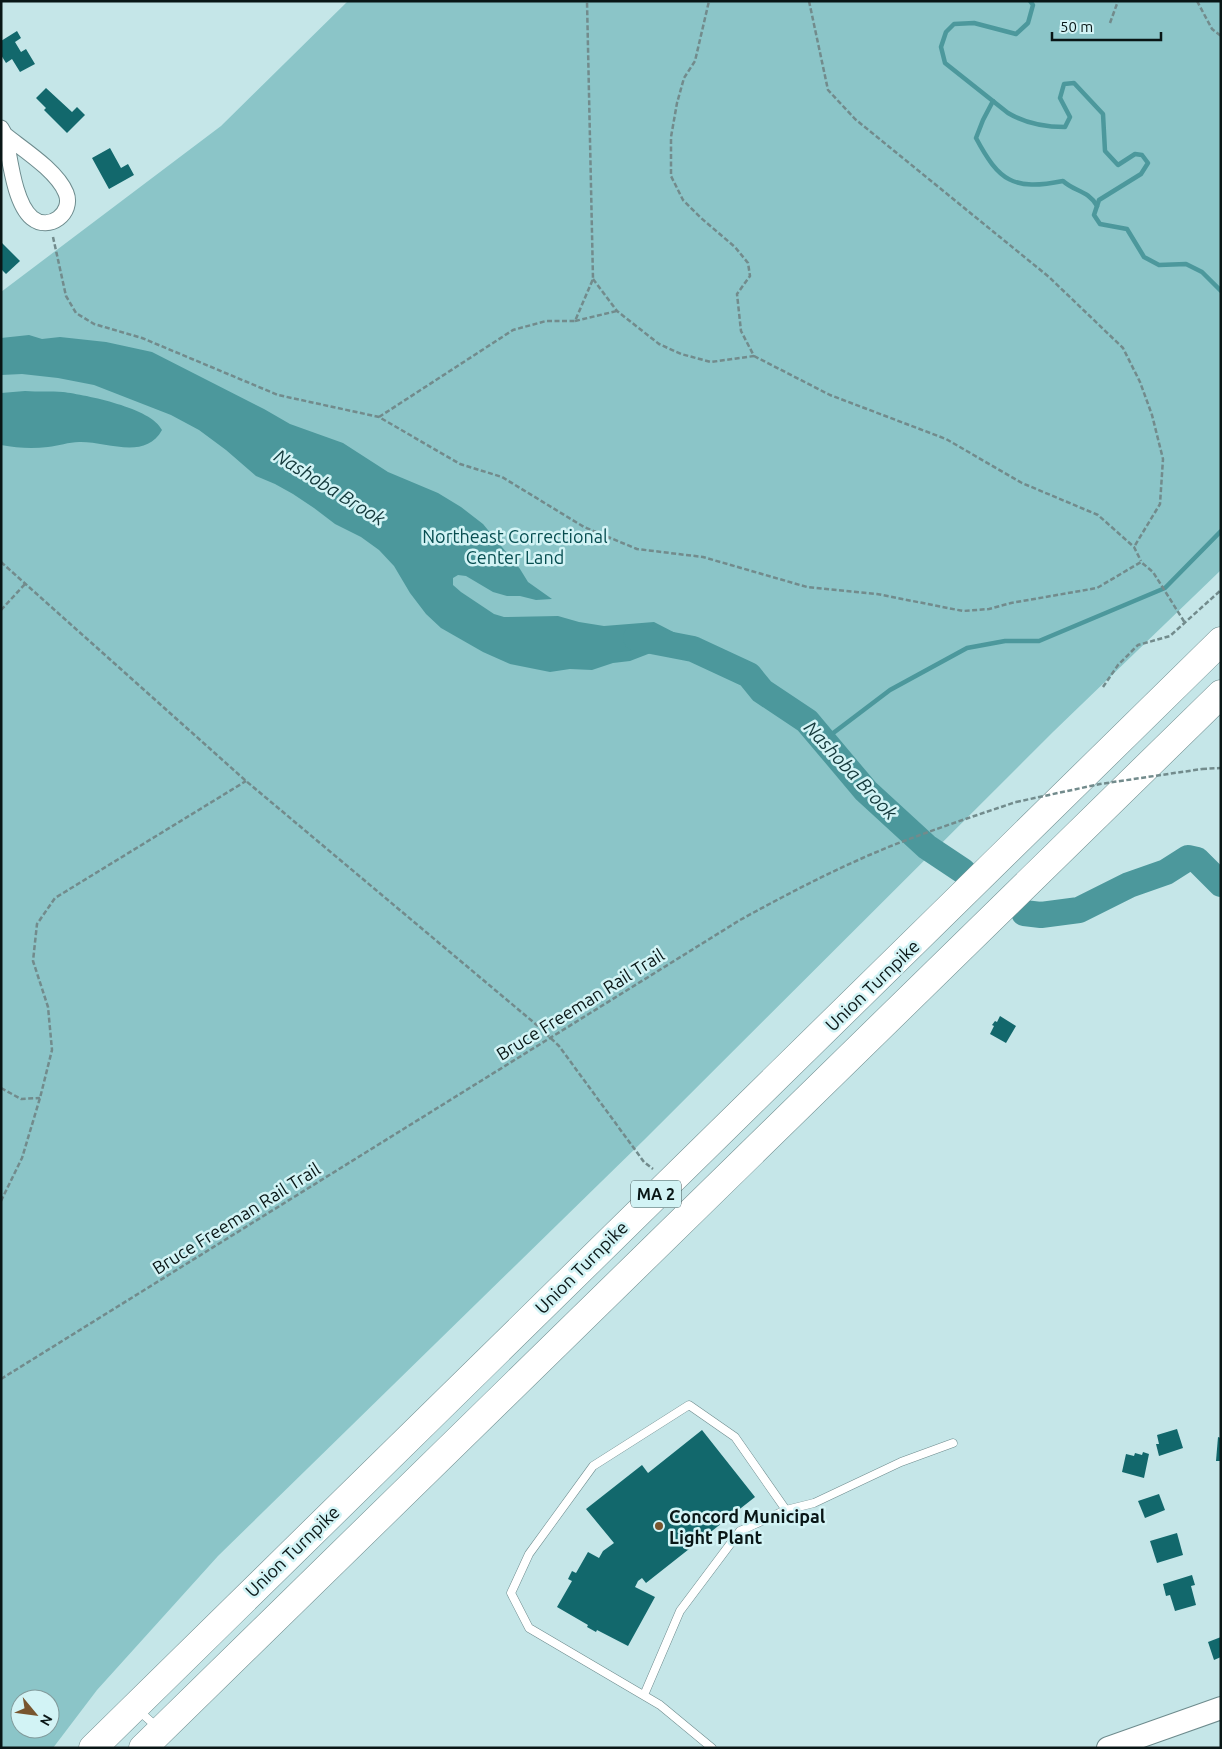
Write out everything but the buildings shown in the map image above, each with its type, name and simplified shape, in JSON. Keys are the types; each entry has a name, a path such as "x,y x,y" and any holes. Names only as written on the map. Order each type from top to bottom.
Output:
{"highway":[{"name":"Union Turnpike","path":"93,1748 1221,641"},
{"name":"Union Turnpike","path":"152,1739 1221,694"}],"main road":[{"path":"1108,1748 1221,1708"}],"street":[{"path":"3,132 51,174 66,192 68,206 58,220 50,223 38,222 32,218 21,203 3,132"}],"lane":[{"path":"712,1748 660,1705 529,1628 511,1593 529,1554 593,1466 689,1404 735,1437 786,1510"},
{"path":"644,1695 680,1611 740,1531 786,1510 814,1503 901,1462 953,1443"},
{"path":"134,1707 152,1739"}],"path":[{"path":"575,321 593,279 588,1"},
{"path":"709,1 694,61 684,78 678,103 672,138 671,176 683,200 735,247 748,263 750,276 737,294 741,330 754,356"},
{"path":"809,1 828,90 855,119 1049,277 1123,348 1140,382 1152,415 1163,459 1160,504 1134,547"},
{"path":"1110,23 1118,1"},
{"path":"1197,1 1212,29 1221,36"},
{"path":"50,223 66,296 76,313 94,324 142,338 278,395 380,417 460,464 502,478 584,527 637,549 703,557 807,587 877,594 963,611 989,609 1010,603 1098,588 1141,562"},
{"path":"593,279 617,311 659,344 681,354 711,362 754,356 830,395 946,439 1022,483 1098,515 1134,547 1141,562 1153,572 1185,623"},
{"path":"380,417 513,330 546,321 575,321 617,311"},
{"path":"1,562 246,781 550,1037 602,1103 644,1162"},
{"path":"1,610 25,584"},
{"path":"1103,687 1118,665 1138,645 1170,636 1221,590"},
{"name":"Bruce Freeman Rail Trail","path":"1,1379 550,1037 740,920 782,897 890,846 1016,802 1100,784 1202,768 1221,768"},
{"path":"1,1202 22,1158 52,1050 48,1007 33,960 37,924 54,898 246,781"},
{"path":"1,1088 21,1099 40,1098"}],"green space":[{"name":"Northeast Correctional Center Land","path":"348,1 1221,1 1221,570 1054,731 644,1140 218,1556 97,1690 60,1739 60,1689 10,1689 10,1739 60,1739 53,1748 1,1748 1,292 221,126"}],"water":[{"path":"29,335 42,339 60,337 106,342 152,352 290,424 343,443 388,472 438,493 461,507 483,524 520,569 528,582 552,599 536,600 520,596 507,596 493,592 466,576 458,575 453,578 453,585 494,614 504,617 558,616 604,626 654,622 687,639 630,661 613,663 592,670 570,669 550,672 510,664 483,652 441,628 426,614 410,593 394,566 379,550 361,537 335,524 293,494 256,476 199,430 171,415 94,385 22,374 1,375 1,338"},
{"path":"25,391 63,392 117,404 146,415 156,422 162,430 155,439 146,445 135,447 90,442 36,448 1,445 1,393"}],"waterway":[{"path":"1030,1 1033,5 1028,23 1016,34 974,23 954,24 946,32 941,47 945,63 1008,113 1028,122 1043,125 1065,127 1070,117 1060,98 1064,84 1074,83 1103,114 1105,151 1118,165 1135,154 1142,155 1148,163 1141,174 1099,200 1094,215 1100,224 1127,229 1144,257 1159,265 1186,264 1202,272 1221,291"},
{"path":"993,101 976,138 984,153 1000,173 1009,179 1032,185 1063,181 1090,197 1097,206"},
{"path":"824,740 890,690 967,648 1005,641 1039,641 1165,588 1221,531"},
{"name":"Nashoba Brook","path":"636,638 693,649 749,675 762,691 807,721 866,791 927,847 963,871"},
{"name":"Nashoba Brook","path":"1024,913 1041,915 1079,910 1129,885 1166,872 1188,858 1197,860 1221,884"}],"place":[{"name":"Concord Municipal Light Plant","path":"659,1526"}]}
